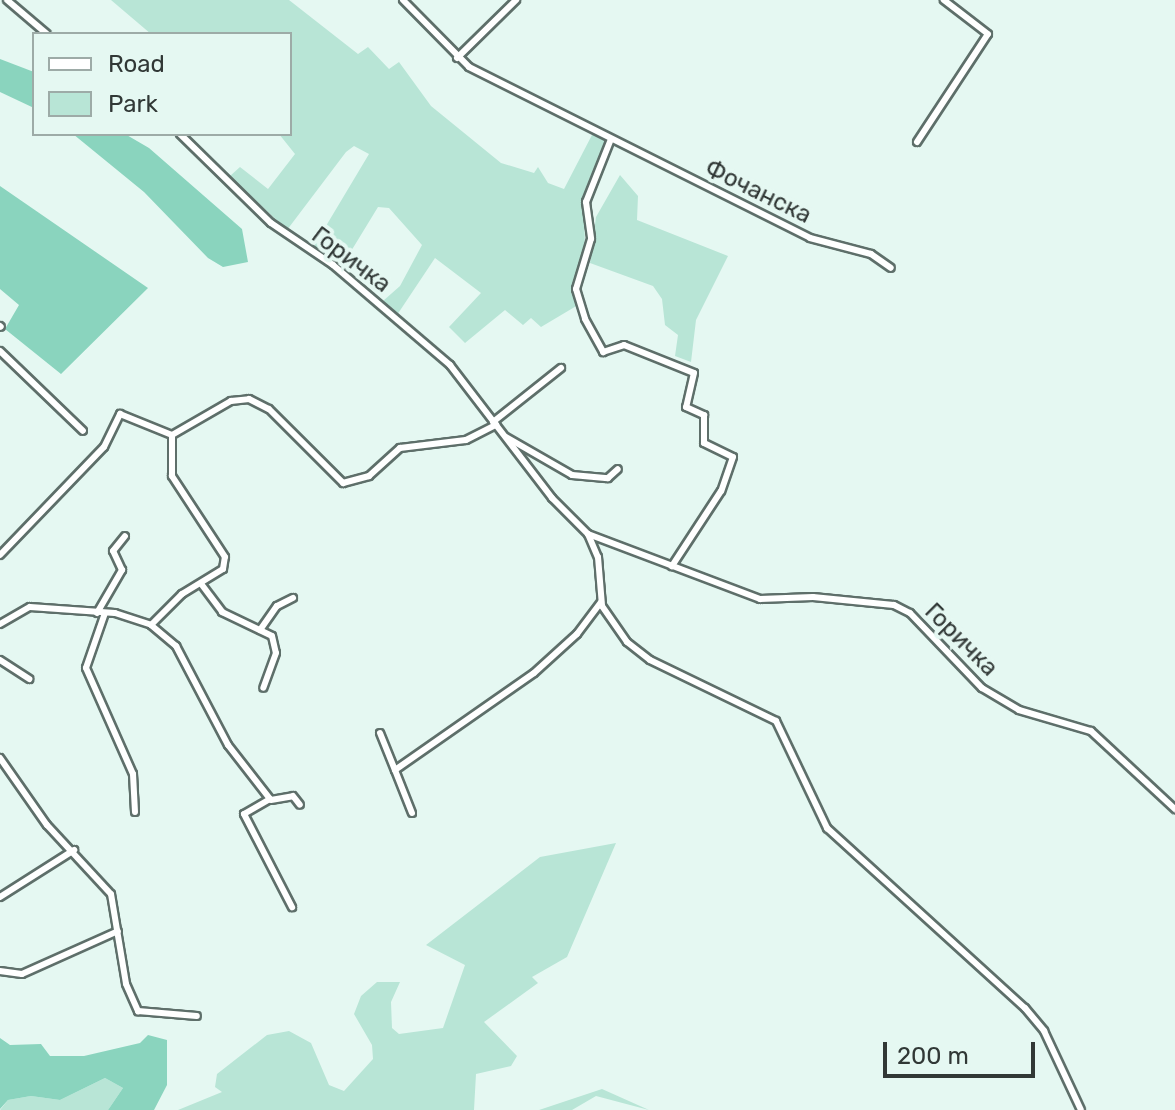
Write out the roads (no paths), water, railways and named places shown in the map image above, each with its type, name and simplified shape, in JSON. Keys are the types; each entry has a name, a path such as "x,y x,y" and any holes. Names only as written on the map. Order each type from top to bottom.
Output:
{"street":[{"path":"7,0 45,32"},
{"name":"Фочанска","path":"403,0 457,58 810,238 871,254 891,268"},
{"path":"457,58 516,0"},
{"path":"917,142 988,34 944,0"},
{"name":"Горичка","path":"182,136 271,223 333,265 450,365 494,424 588,534 598,557 601,602"},
{"path":"611,139 586,202 591,239 576,289 585,319 603,352 624,345 694,373 686,407 704,415 704,443 733,457 721,491 672,566"},
{"path":"0,351 83,431"},
{"path":"172,435 231,401 249,399 269,409 343,483 369,476 400,448 466,440 494,424 561,368"},
{"path":"0,555 104,447 120,414 172,435"},
{"path":"151,625 182,594 202,585 223,569 225,560 172,476 172,435"},
{"name":"Горичка","path":"506,437 572,475 608,478 618,469"},
{"name":"Горичка","path":"588,534 760,599 885,603 910,613 969,678 1001,702 1091,731 1138,769 1175,809"},
{"path":"125,536 113,551 123,567 101,613 86,668 133,774 135,812"},
{"path":"202,585 222,612 272,636 276,653 263,688"},
{"path":"260,630 277,606 293,598"},
{"path":"395,770 534,673 601,602 642,655 776,721 827,828 1025,1008 1044,1031 1081,1110"},
{"path":"0,624 30,607 101,613 151,625 176,646 228,745 271,800"},
{"path":"0,660 29,679"},
{"path":"380,733 412,813"},
{"path":"0,758 47,825 74,850 111,894 138,1011 197,1016"},
{"path":"292,907 244,814 271,800 293,796 300,805"},
{"path":"0,897 74,850"},
{"path":"0,971 22,974 118,931"}]}
